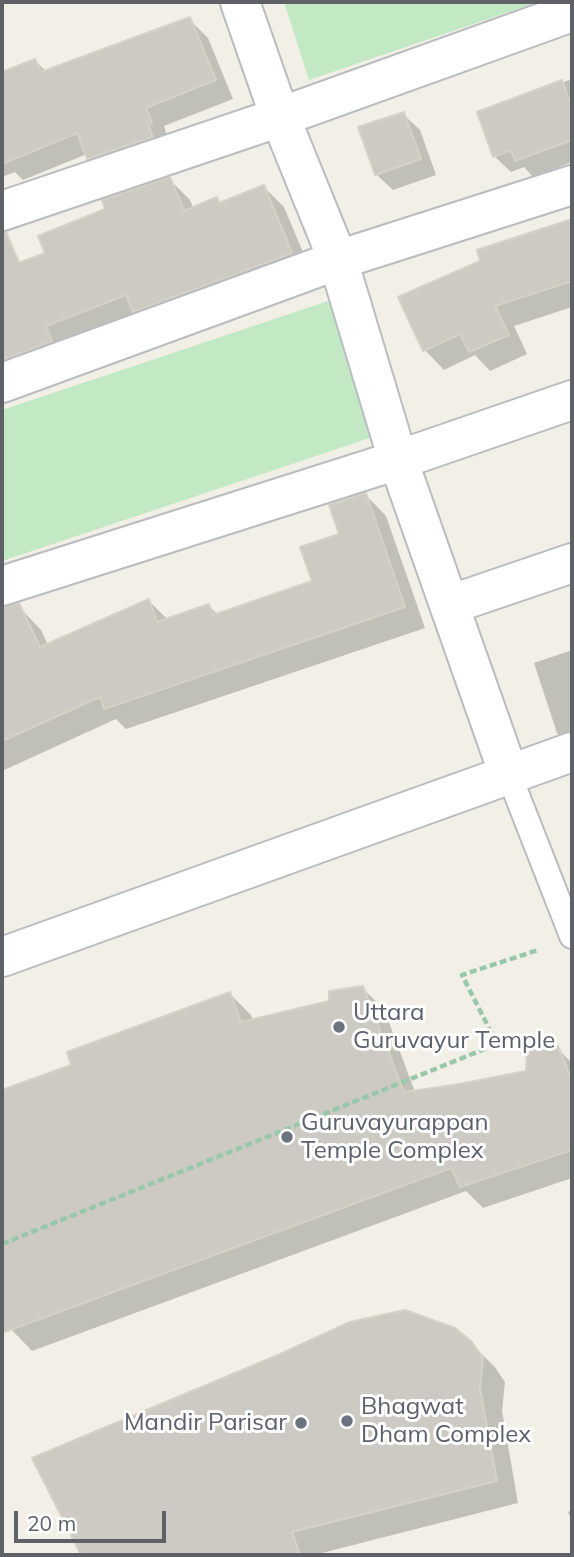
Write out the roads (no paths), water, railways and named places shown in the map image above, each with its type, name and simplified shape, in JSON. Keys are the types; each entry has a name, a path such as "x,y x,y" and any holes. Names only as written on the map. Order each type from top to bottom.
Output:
{"street":[{"path":"240,2 281,117 338,260 398,460 509,775"},
{"path":"2,211 281,117 572,12"},
{"path":"2,383 338,260 572,185"},
{"path":"2,586 398,460 572,400"},
{"path":"449,605 572,563"},
{"path":"2,957 572,752"}],"lane":[{"path":"509,775 572,936"}],"place":[{"name":"Uttara Guruvayur Temple","path":"339,1027"},
{"name":"Guruvayurappan Temple Complex","path":"287,1137"},
{"name":"Bhagwat Dham Complex","path":"347,1421"},
{"name":"Mandir Parisar","path":"301,1423"}]}
